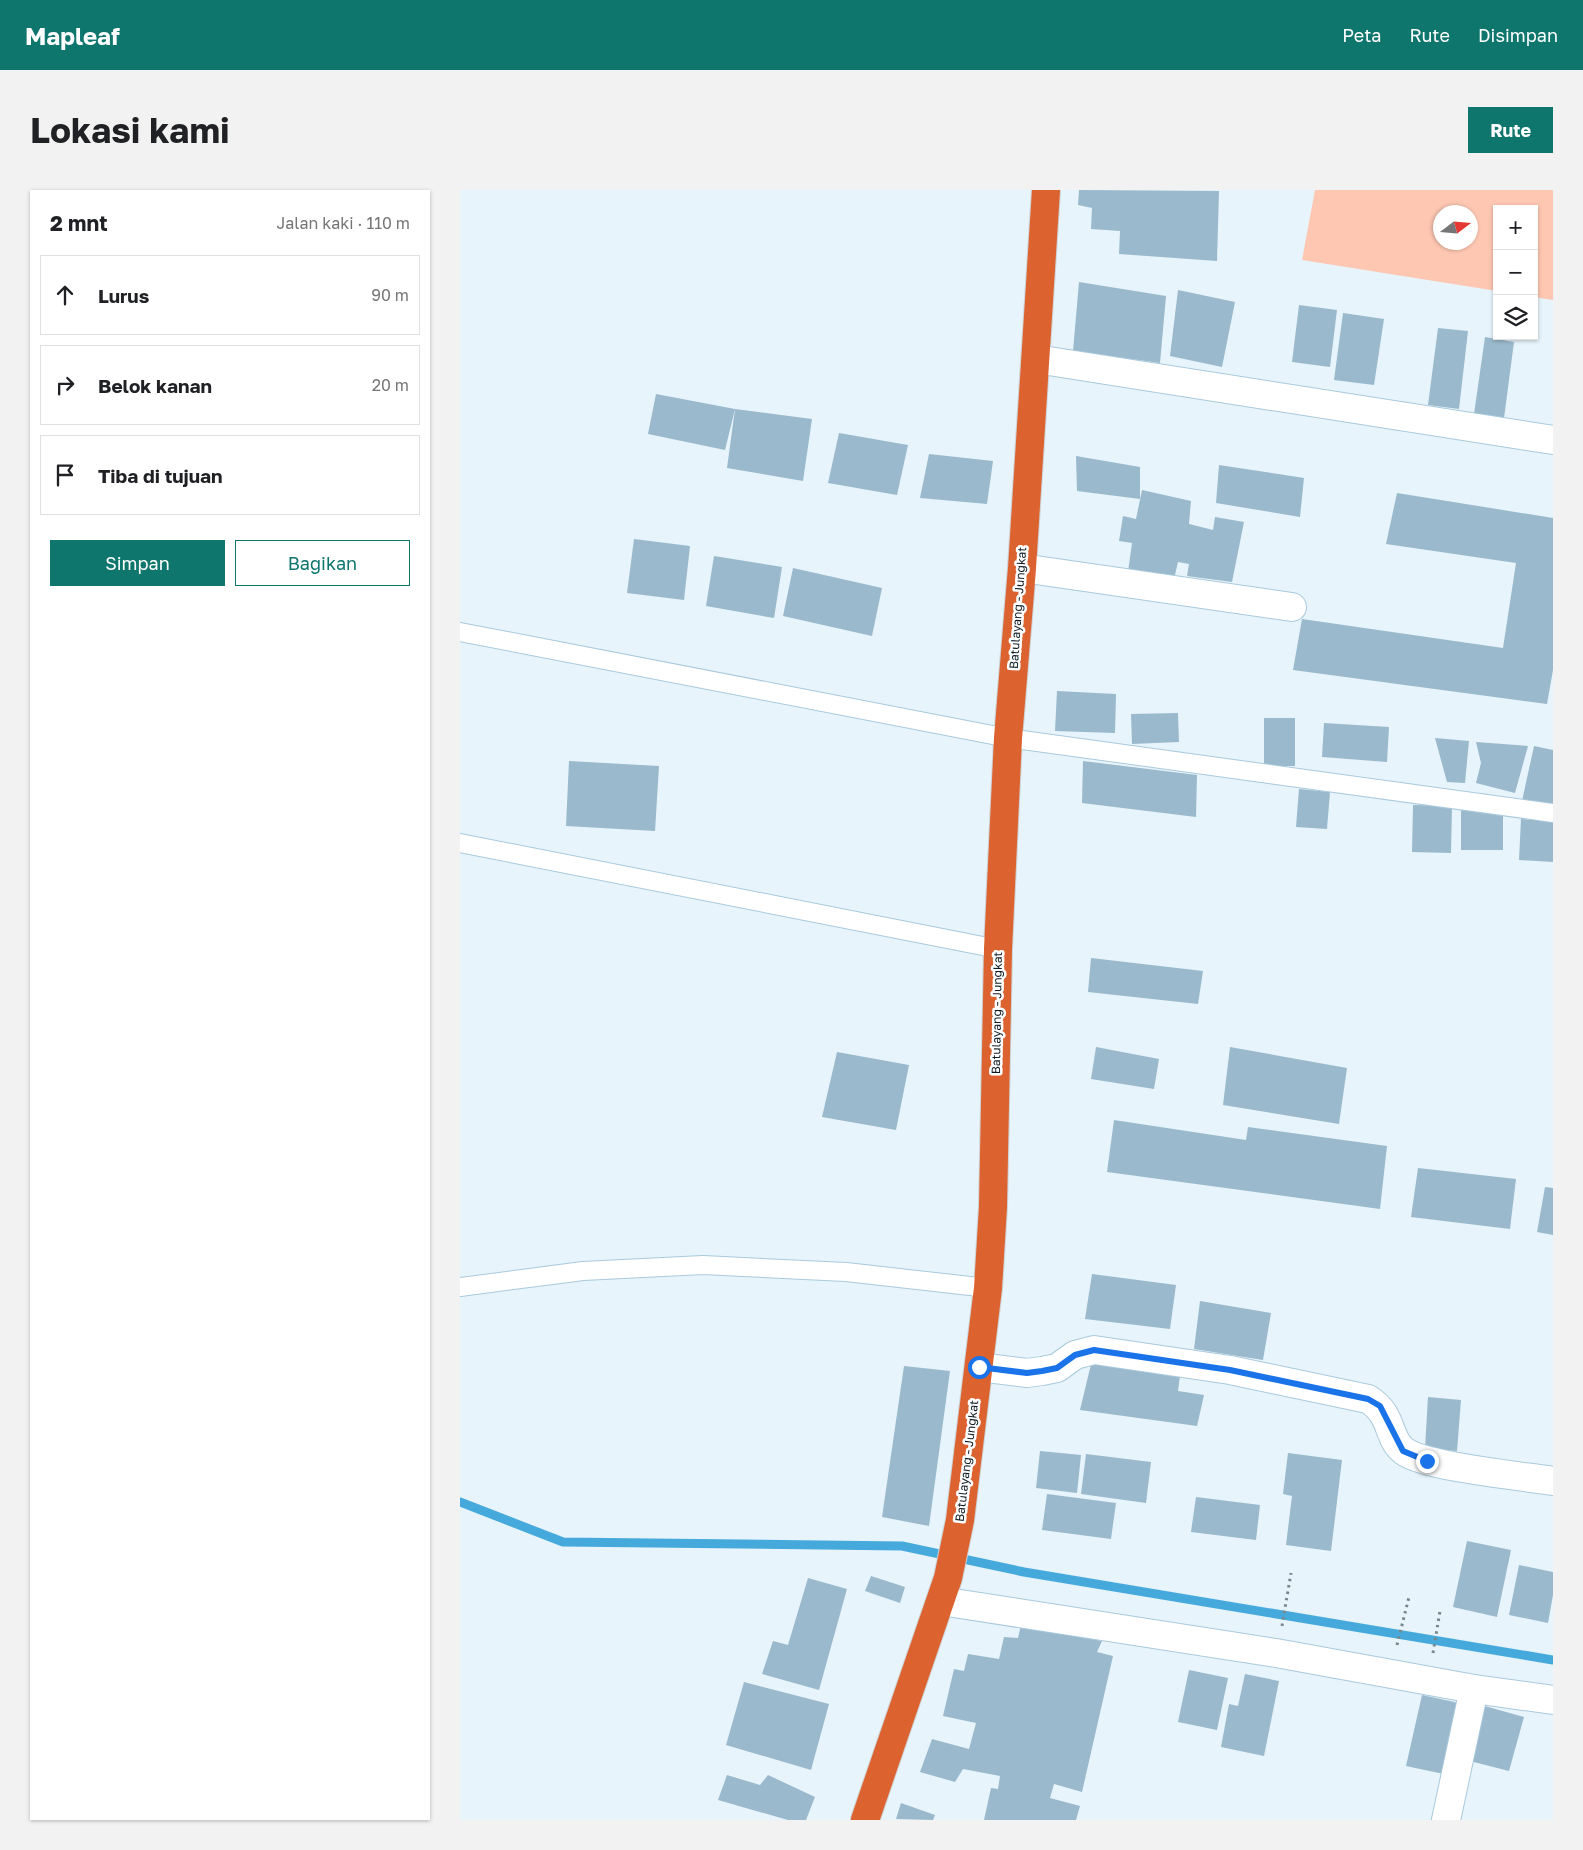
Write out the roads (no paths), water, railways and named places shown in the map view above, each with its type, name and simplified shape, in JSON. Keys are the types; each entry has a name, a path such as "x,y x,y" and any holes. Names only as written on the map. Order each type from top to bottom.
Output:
{"highway":[{"name":"Batulayang - Jungkat","path":"865,1820 944,1589 960,1520 988,1288 993,1207 998,949 1008,738 1022,568 1046,190"}],"street":[{"path":"1036,359 1553,440"},
{"path":"1022,568 1292,607"},
{"path":"979,1367 1027,1373 1042,1371 1057,1368 1075,1355 1094,1350 1230,1370 1368,1399 1380,1406 1403,1451 1427,1461 1553,1481"},
{"path":"944,1589 1276,1653 1474,1689 1553,1700"},
{"path":"1446,1820 1474,1689"}],"lane":[{"path":"460,632 1008,738 1553,813"},
{"path":"460,843 998,949"},
{"path":"460,1287 583,1271 703,1264 846,1272 988,1288"}],"waterway":[{"path":"460,1502 563,1542 902,1546 1024,1572 1553,1660"}]}
